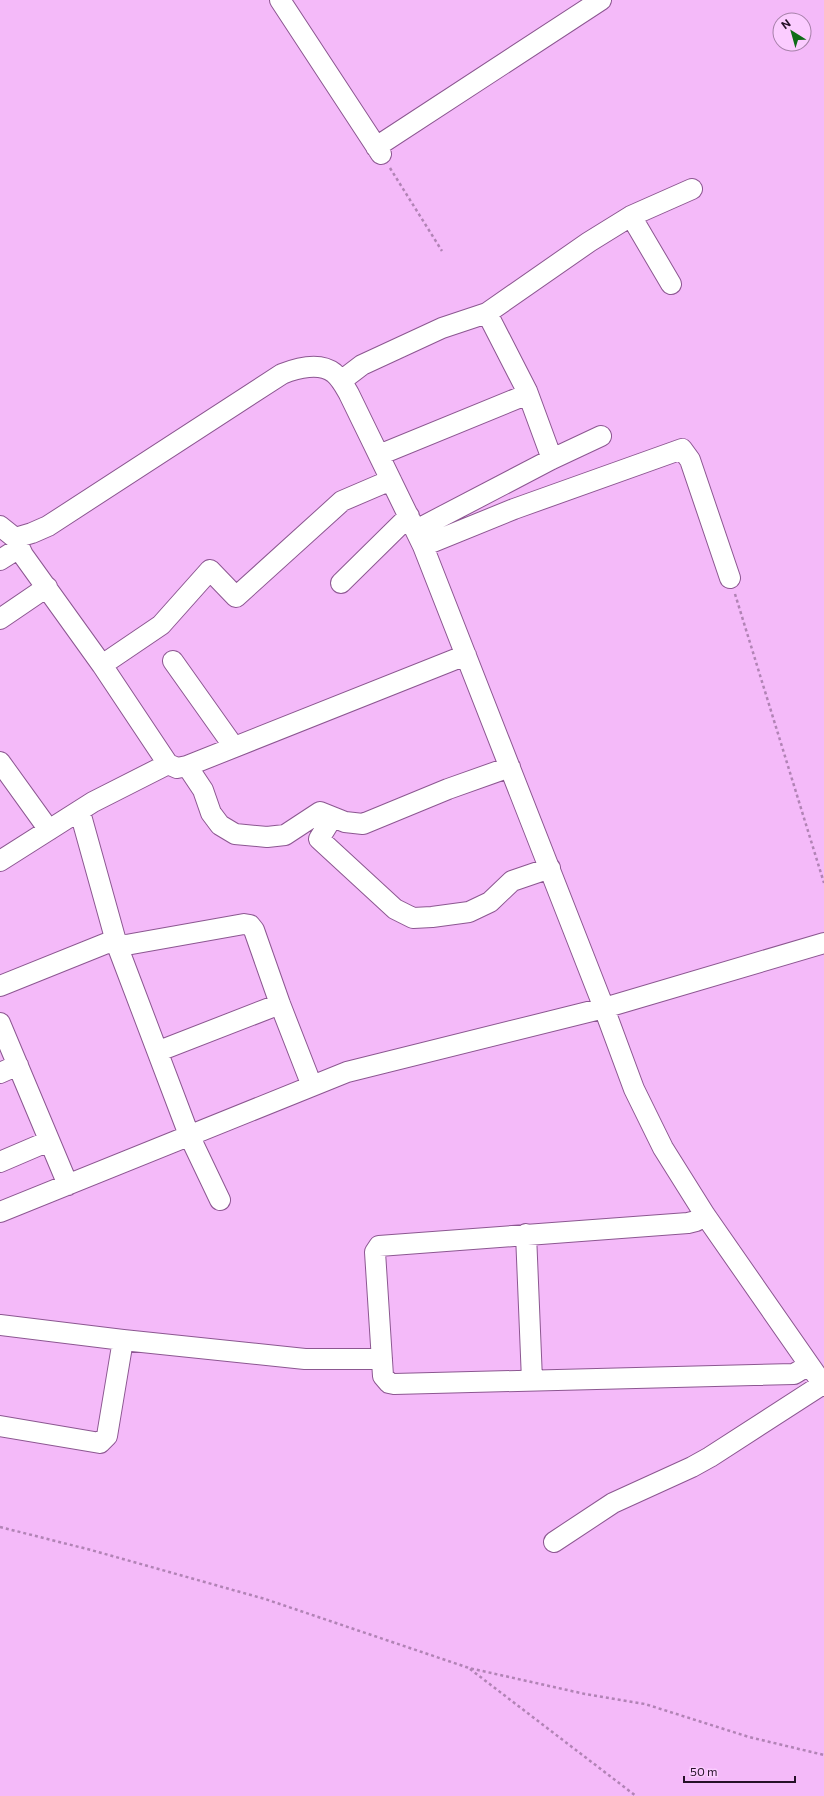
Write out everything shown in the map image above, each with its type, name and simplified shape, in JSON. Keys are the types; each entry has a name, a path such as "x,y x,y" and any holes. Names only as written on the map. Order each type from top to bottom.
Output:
{"street":[{"path":"280,0 378,150 601,0"},
{"path":"341,381 362,365 442,328 487,313 589,242 631,216 692,189"},
{"path":"631,216 671,284"},
{"path":"487,313 528,394 552,459"},
{"path":"11,537 32,533 48,526 282,374 292,370 324,368 334,373 341,381 416,531 550,868 634,1089 663,1148 705,1215 823,1385 710,1457 692,1467 613,1503 554,1542"},
{"path":"379,455 528,394"},
{"path":"341,583 416,531 552,459 601,436"},
{"path":"416,531 514,509 682,449 690,460 730,578"},
{"path":"102,665 161,625 210,570 236,596 342,501 391,480"},
{"path":"0,560 11,537"},
{"path":"11,537 102,665 178,765 202,790 211,813 220,825 235,834 267,837 285,835 320,812 345,822 363,824 448,789 510,767"},
{"path":"0,619 47,587"},
{"path":"0,861 80,812 93,802 178,765 234,747 466,655"},
{"path":"173,661 234,747"},
{"path":"0,762 49,830"},
{"path":"80,812 117,945 159,1051 189,1135 220,1200"},
{"path":"332,818 319,839 374,887 395,908 413,918 470,912 490,902 512,881 550,868"},
{"path":"0,986 107,943 126,945 244,924 250,925 254,930 280,1004 312,1086"},
{"path":"0,1212 346,1072 604,1008 824,944"},
{"path":"159,1051 280,1004"},
{"path":"0,1023 9,1069 49,1141 68,1185"},
{"path":"0,1162 49,1141"},
{"path":"705,1215 696,1221 688,1223 382,1245 377,1248 375,1252 383,1376 388,1382 394,1384 794,1374 809,1365"},
{"path":"526,1234 532,1380"},
{"path":"0,1325 123,1340 305,1359 382,1359"},
{"path":"0,1426 100,1443 107,1436 123,1340"}],"path":[{"path":"378,150 442,251"},
{"path":"730,578 824,883"},
{"path":"0,1527 90,1550 265,1599 469,1668 585,1694 645,1704 749,1737 824,1755"},
{"path":"469,1668 636,1796"}]}
